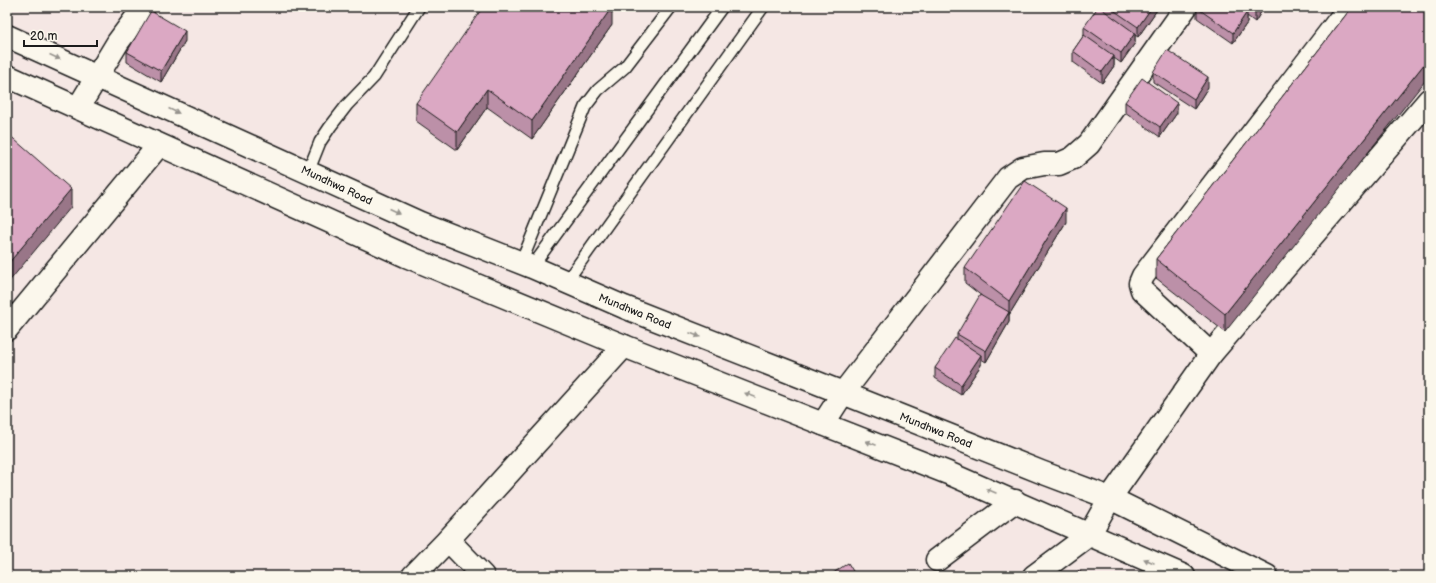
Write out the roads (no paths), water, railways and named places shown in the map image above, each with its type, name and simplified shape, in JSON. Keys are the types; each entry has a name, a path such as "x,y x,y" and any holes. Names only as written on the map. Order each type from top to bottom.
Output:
{"main road":[{"path":"78,108 118,42 144,7"},
{"path":"823,424 843,393 1008,178 1023,168 1044,164 1059,164 1073,158 1089,144 1186,7"},
{"path":"1212,354 1142,290 1140,282 1143,276 1349,7"},
{"name":"Mundhwa Road","path":"7,36 420,224 527,265 624,307 1110,498 1267,576"},
{"path":"7,76 406,256 624,346 948,473 1184,576"},
{"path":"1034,576 1089,535 1110,498 1212,354 1429,100"},
{"path":"7,329 159,145"},
{"path":"413,576 448,540 624,346"},
{"path":"948,473 965,442"},
{"path":"937,560 1015,501"},
{"path":"448,540 483,576"}],"lane":[{"path":"308,172 320,142 330,127 347,105 374,77 419,7"},
{"path":"527,265 585,107 598,90 625,67 671,7"},
{"path":"527,265 722,7"},
{"path":"566,282 763,7"}]}
